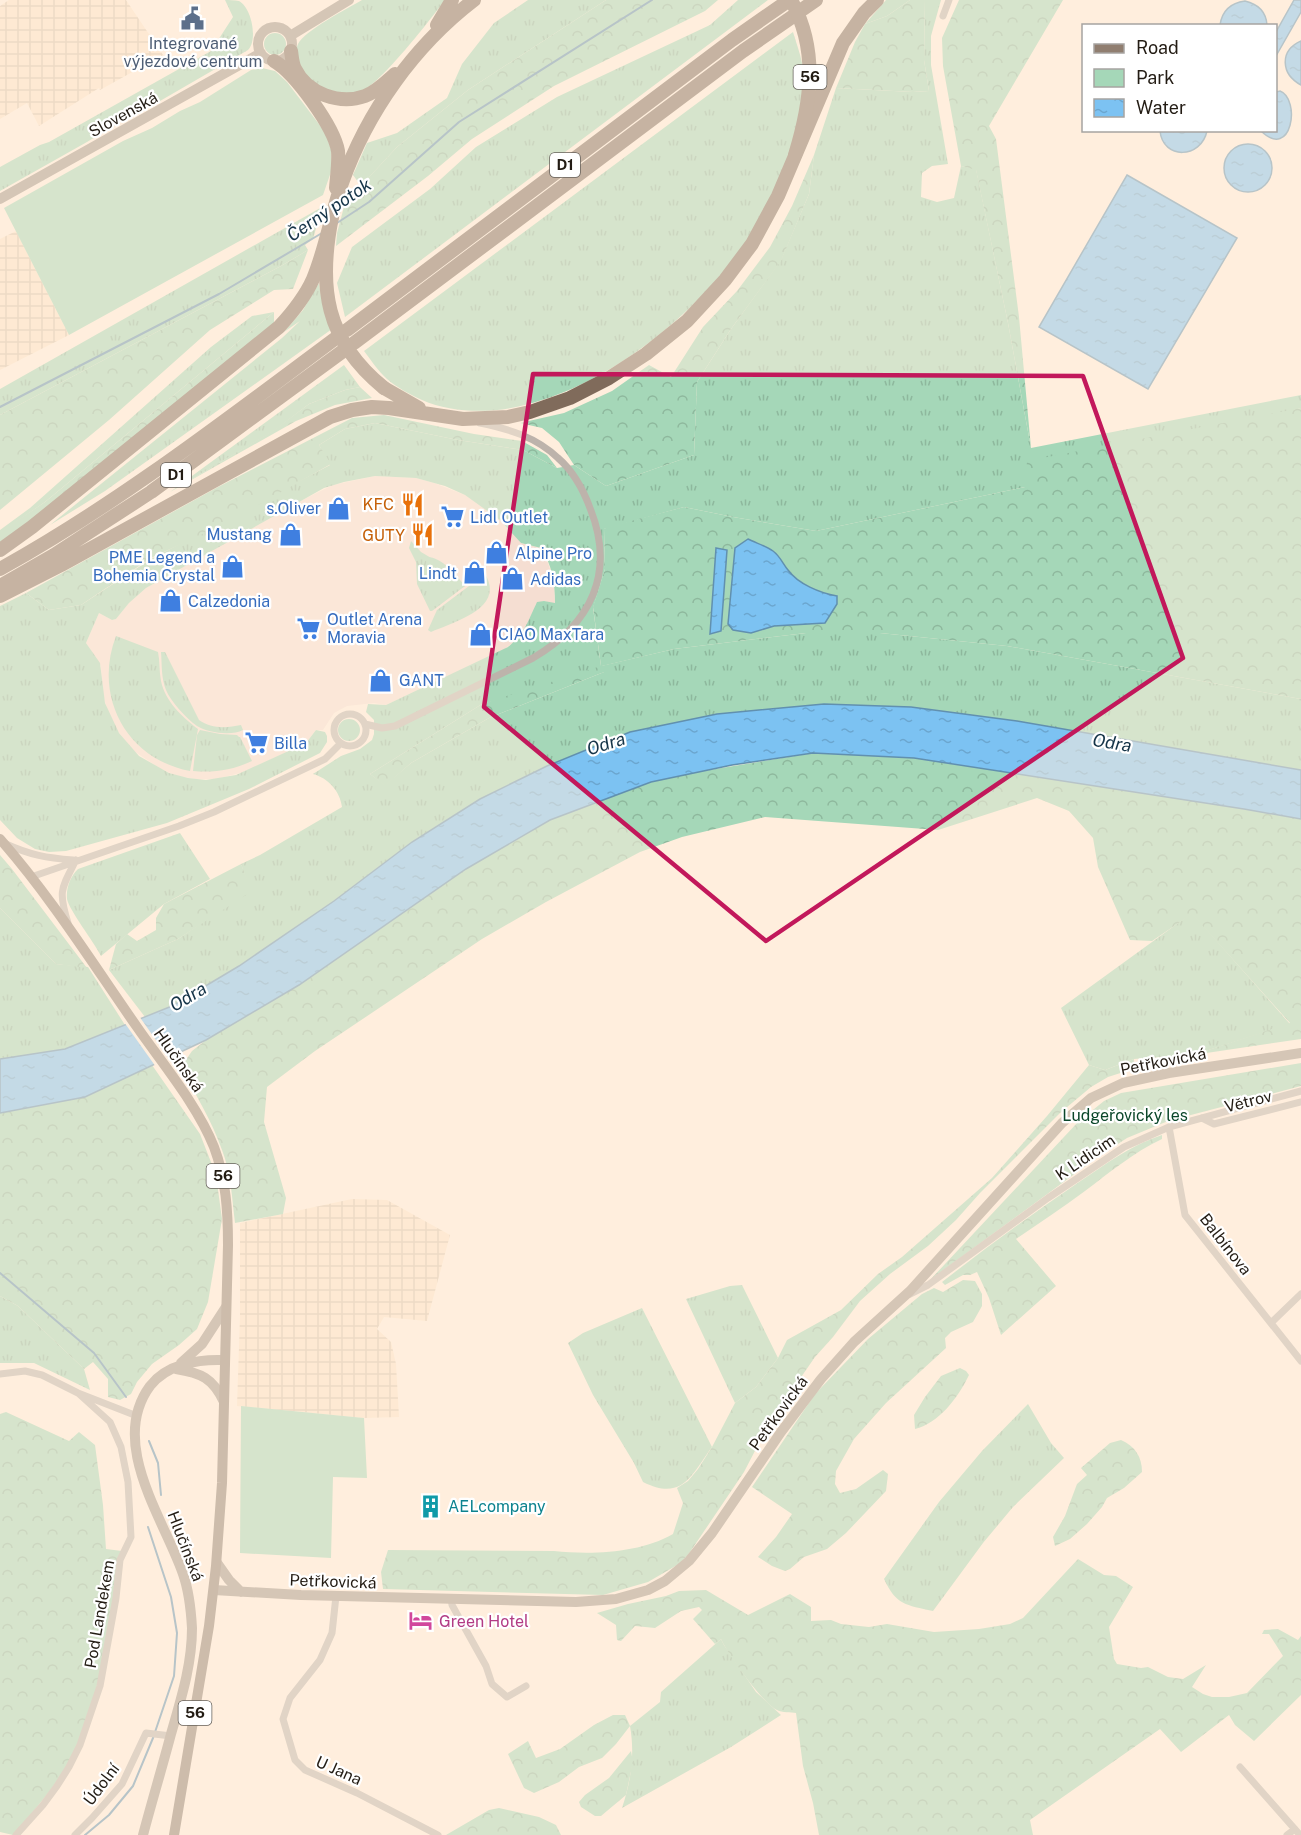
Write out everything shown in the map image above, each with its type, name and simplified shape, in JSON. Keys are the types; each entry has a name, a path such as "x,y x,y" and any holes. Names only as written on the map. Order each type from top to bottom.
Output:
{"highway":[{"path":"338,185 375,112 452,0"},
{"path":"291,43 295,71 306,83 319,93 334,99 351,100 367,95 382,85 416,55 441,28 474,0"},
{"name":"D1","path":"0,586 54,555 151,492 742,51 816,0"},
{"path":"274,61 283,66 291,75 323,118 333,134 338,151 338,185 324,265 330,310 349,352 364,371 384,388 411,404 441,416 463,419 508,417 550,406 609,378 663,341 700,307 737,264 764,222 778,196 843,43 864,13 877,0"},
{"name":"D1","path":"0,568 45,543 145,478 341,334 722,47 788,1"},
{"name":"56","path":"788,1 804,29 810,67 808,105 795,155"},
{"path":"0,550 32,527 279,327 296,308 313,279 332,217"},
{"name":"D1","path":"0,596 61,565 330,417 372,407 441,416"}],"main road":[{"name":"Hlučínská","path":"1,841 31,877 179,1087 208,1134 223,1178 228,1219 221,1497 217,1563"},
{"name":"56","path":"174,1835 217,1563"}],"street":[{"path":"291,43 282,29 271,28 262,33 258,43 261,53 269,60 285,59 291,43 349,0"},
{"path":"943,16 949,0"},
{"name":"Slovenská","path":"0,199 261,53"},
{"path":"365,724 382,728 395,726 525,662 550,647 568,632 582,615 593,593 600,563 598,535 595,520 584,494 571,472 554,454 527,437 507,429 463,419"},
{"path":"346,714 360,717 365,724 366,733 360,743 352,746 340,744 335,738 334,725 346,714"},
{"path":"31,877 214,812 326,759 340,744"},
{"path":"1,841 43,858 76,860"},
{"path":"72,934 61,901 63,885 76,860"},
{"name":"Petřkovická","path":"214,1590 336,1596 594,1602 637,1594 655,1587 695,1554 712,1533 781,1431 821,1379 854,1342 907,1294 1062,1123 1091,1098 1118,1085 1139,1079 1301,1053"},
{"name":"K Lidicím","path":"907,1294 928,1285 1048,1198 1124,1147 1169,1127 1301,1091"},
{"name":"Větrov","path":"1202,1118 1214,1124 1301,1102"},
{"name":"Balbínova","path":"1169,1127 1185,1215 1301,1361"},
{"path":"1271,1323 1301,1294"},
{"path":"173,1368 196,1351 226,1307"},
{"name":"Hlučínská","path":"143,1835 160,1734 189,1664 191,1613 184,1577 152,1502 139,1464 135,1443 137,1416 150,1387 163,1374 173,1368 198,1361 224,1360"},
{"path":"173,1368 192,1371 208,1379 216,1387 224,1402"},
{"name":"Pod Landekem","path":"0,1374 25,1371 42,1375 78,1393 137,1416"},
{"name":"Pod Landekem","path":"16,1835 57,1786 80,1745 100,1686 116,1598 120,1560 131,1537 128,1482 121,1446 110,1422 78,1393"},
{"path":"217,1563 241,1592"},
{"name":"U Jana","path":"336,1596 332,1633 320,1660 290,1698 283,1719 295,1760 305,1770 357,1793 438,1835"},
{"path":"451,1599 452,1605 486,1666 492,1684 507,1697 526,1686"},
{"name":"Údolní","path":"75,1835 122,1784 146,1733 160,1734"},
{"path":"1240,1767 1297,1832 1287,1835"}],"highlighted area":[{"path":"533,374 1083,376 1183,658 766,941 484,707"}],"shaded area":[{"path":"9,0 126,0 163,55 100,90 99,88 39,126 27,103 0,119 0,6"},
{"path":"16,231 69,335 0,370 0,239"},
{"name":"Outlet Arena Moravia","path":"375,476 416,478 434,483 465,495 484,507 510,529 521,543 541,548 554,581 555,604 544,601 536,604 524,631 501,652 386,705 374,703 347,706 334,713 323,730 316,730 306,743 244,772 216,779 177,776 159,768 134,751 119,733 109,715 102,692 101,666 86,643 99,613 112,620 116,619 146,588 294,504 333,485"},
{"path":"352,1199 387,1200 450,1235 427,1321 384,1317 377,1329 391,1342 396,1364 399,1417 364,1418 237,1406 240,1223"}],"green space":[{"path":"225,0 239,1 247,10 253,32 253,39 248,50 0,191 0,167 211,51 233,17"},
{"path":"362,0 445,0 405,50 370,86 362,91 340,93 316,84 299,66 296,56 298,44 317,26"},
{"path":"528,0 606,0 468,90 397,147 361,186 353,175 367,143 397,133 447,98 462,64 494,23"},
{"path":"606,0 718,0 705,11 554,86 472,139 428,176 336,246 345,203 397,147 468,90"},
{"path":"738,0 768,0 345,317 337,283 352,247 430,189 476,147 557,97 710,25"},
{"path":"886,0 910,0 887,16 865,24"},
{"path":"910,0 925,0 924,60 929,91 836,88 865,24 887,16"},
{"path":"925,0 941,0 931,36 931,65 948,164 932,166 922,173 921,197 937,202 954,198 961,166 976,169 1031,448 1301,395 1301,408 1025,487 816,531 684,507 604,529 605,569 593,608 601,666 674,649 806,633 880,633 1007,646 1301,699 1301,770 1017,721 911,707 630,732 547,766 480,799 412,842 334,901 239,966 172,1006 145,1017 109,970 178,939 250,890 241,864 342,807 339,796 332,786 313,774 341,756 360,749 372,740 374,720 366,712 368,704 386,705 508,647 522,632 537,602 555,603 550,568 541,548 521,543 500,520 465,495 445,486 416,478 375,476 324,488 146,588 116,619 112,620 99,613 86,643 100,663 105,703 119,733 139,756 169,773 206,780 236,775 306,743 316,730 325,732 327,742 320,753 249,789 167,823 66,851 49,852 35,849 17,838 0,820 0,606 26,593 49,610 81,605 151,559 330,465 319,445 345,429 375,423 458,440 523,450 557,468 574,465 606,486 694,455 697,382 731,329 781,260 809,194 814,155 836,88 929,91 924,60","holes":["604,672 489,718 411,763 385,785 370,774 482,704"]},
{"path":"959,0 1063,0 989,126 996,139 1019,317 1031,448 976,170 961,166 943,66 942,38"},
{"path":"793,32 803,72 803,99 797,135 781,181 757,225 726,268 689,308 648,343 604,373 558,395 511,408 478,411 432,404 399,388 387,379 364,351"},
{"path":"275,33 283,36 286,44 283,52 275,55 267,52 264,44 267,36"},
{"path":"262,68 275,71 287,82 325,132 331,149 332,169 323,195 69,335 4,208 123,141 200,102 251,70"},
{"path":"814,155 809,194 781,261 731,329 697,382 694,455 606,486 574,465 559,442 542,428 520,423 564,413 612,391 649,365 671,377 703,327 737,291 770,247 792,206"},
{"path":"322,207 313,239 305,245 308,250 0,415 0,389"},
{"path":"308,250 293,289 274,290 210,330 109,420 0,510 0,415"},
{"path":"319,283 332,329 105,491 50,525 282,338 300,321 284,332 303,310"},
{"path":"274,312 45,502 0,533 0,530 30,508 211,347 252,316"},
{"path":"274,312 274,323 57,502 0,542 0,532 45,502"},
{"path":"344,365 360,387 345,390 309,404 275,430 170,492"},
{"path":"360,387 372,398 335,405 296,421 170,492 274,430 309,404 345,390"},
{"path":"1301,408 1301,699 1007,646 880,633 806,633 674,649 602,666 604,672 489,718 411,763 385,786 370,774 482,704 601,666 593,607 605,569 604,529 608,527 684,507 816,531 1025,487 1027,461"},
{"path":"384,415 474,434 522,441 547,455 557,468 523,450 458,440 375,423 345,429 319,445 331,464 224,524 151,558 81,605 49,610 26,593 218,487 352,418"},
{"path":"411,541 421,552 448,568 465,586 432,611 417,584 416,562 409,548"},
{"path":"427,557 443,563 465,586 462,588 449,580 433,578 426,561"},
{"path":"485,574 490,586 489,596 483,605 464,618 431,632 428,630 437,610"},
{"path":"116,636 158,652 161,681 166,695 180,714 198,729 190,771 168,764 148,753 132,739 120,722 112,702 109,681 110,659"},
{"path":"161,652 165,652 199,720 219,727 241,725 243,730 233,733 213,732 197,726 188,719 168,695 162,676"},
{"path":"349,719 357,722 360,730 357,738 349,741 341,738 338,730 341,722"},
{"path":"200,730 237,735 252,761 223,770 193,771 197,735"},
{"path":"813,753 914,758 1301,819 1301,1039 1193,1055 1290,1023 1192,914 1152,941 1130,940 1098,867 1093,838 1069,811 1037,798 938,830 765,817 682,837 640,852 546,902 482,939 315,1051 267,1087 264,1122 286,1198 283,1214 235,1223 225,1159 208,1118 181,1067 192,1051 206,1040 299,985 466,869 550,820 651,782"},
{"path":"180,833 210,879 164,904 101,956 67,899 69,883 73,876 78,869"},
{"path":"0,855 87,968 56,964 0,908"},
{"path":"241,864 251,889 249,893 178,939 109,970 116,944 127,934 137,941 156,930 156,918 164,904"},
{"path":"0,908 56,964 88,967 125,1025 65,1049 0,1059"},
{"path":"1192,913 1290,1024 1193,1055 1134,1059 1105,1070 1089,1065 1061,1008"},
{"path":"1134,1059 1133,1069 1108,1077 1091,1087 1060,1113 956,1220 928,1246 890,1274 860,1301 815,1357 770,1422 744,1472 688,1555 679,1564 648,1582 603,1595 383,1589 381,1572 388,1550 584,1553 631,1549 673,1534 683,1503 677,1488 688,1481 698,1469 735,1403 756,1387 778,1358 787,1340 841,1310 878,1274 902,1257 992,1178 1089,1065 1105,1070"},
{"name":"Ludgeřovický les","path":"1301,1063 1301,1086 1168,1121 1127,1138 930,1280 1078,1122 1104,1101 1121,1093"},
{"path":"152,1065 200,1134 216,1175 222,1219 208,1302 197,1329 152,1364 137,1382 131,1394 120,1400 108,1397 108,1379 93,1362 84,1369 18,1306 0,1296 0,1113 85,1097"},
{"path":"1162,1135 1162,1139 1132,1156 1016,1239 1056,1286 1001,1335 989,1298 977,1272 963,1275 945,1285 942,1282 1027,1218 1099,1168 1129,1150"},
{"path":"963,1280 975,1281 982,1294 982,1306 973,1322 951,1332 945,1338 946,1348 886,1403 854,1439 836,1471 835,1484 840,1493 856,1489 883,1470 888,1474 886,1491 846,1533 827,1549 804,1557 790,1569 785,1571 758,1557 792,1514 752,1487 815,1394 868,1339 922,1294 934,1288 943,1292"},
{"path":"742,1285 778,1358 756,1387 735,1403 686,1299 730,1286"},
{"path":"0,1296 18,1306 84,1369 90,1390 34,1363 0,1363"},
{"path":"642,1308 712,1447 685,1482 668,1489 643,1482 593,1395 568,1343 583,1333"},
{"path":"960,1368 969,1375 953,1401 932,1421 915,1429 914,1415 925,1397 941,1376"},
{"path":"1028,1404 1051,1443 1064,1458 1013,1507 983,1543 933,1611 898,1599 888,1588 884,1579 939,1502 982,1451"},
{"path":"241,1406 364,1418 367,1478 333,1477 331,1558 240,1553"},
{"path":"6,1412 69,1441 79,1432 95,1445 106,1549 122,1551 103,1661 89,1715 79,1741 55,1784 13,1835 0,1832 0,1414"},
{"path":"1121,1440 1137,1453 1142,1472 1124,1488 1107,1498 1087,1524 1070,1539 1055,1546 1053,1537 1065,1516 1077,1484 1087,1475 1081,1468 1110,1443"},
{"path":"1078,1559 1104,1575 1116,1576 1133,1587 1109,1627 1114,1659 1117,1664 1148,1667 1168,1677 1183,1679 1206,1665 1192,1687 1212,1697 1229,1697 1247,1693 1283,1656 1269,1634 1262,1634 1264,1630 1278,1629 1298,1640 1301,1636 1301,1695 1254,1741 1235,1725 1229,1715 1181,1752 1160,1729 1030,1820 1033,1835 819,1835 803,1766 796,1713 779,1711 763,1698 738,1666 721,1639 715,1644 693,1619 702,1610 699,1607 681,1611 655,1628 635,1626 621,1641 617,1640 616,1625 597,1613 679,1591 706,1590 748,1615 790,1594 811,1607 811,1621 831,1620 841,1624 869,1627 887,1624 934,1632 979,1629 1010,1624 1023,1618"},
{"path":"721,1639 756,1692 781,1715 731,1747 622,1808 631,1767 630,1726 660,1702 661,1692"},
{"path":"613,1715 625,1715 630,1726 602,1758 579,1767 559,1782 534,1793 524,1788 508,1754 528,1741 536,1758 560,1749 594,1725"},
{"path":"631,1751 633,1762 626,1795 601,1816 595,1816 581,1807 579,1802 585,1795 609,1778"},
{"path":"499,1808 539,1817 556,1825 561,1835 446,1835 489,1810"}],"water":[{"path":"1294,0 1301,0 1301,12 1277,54 1277,30"},
{"path":"1245,1 1254,4 1265,16 1267,24 1220,24 1228,8"},
{"path":"1301,41 1301,85 1289,75 1285,63 1289,51"},
{"path":"1280,91 1286,96 1291,115 1286,134 1280,139 1272,138 1263,132 1277,132 1277,92"},
{"path":"1161,132 1207,132 1198,147 1190,151 1175,151 1163,140"},
{"path":"1248,144 1265,151 1272,168 1265,185 1248,192 1231,185 1224,168 1231,151"},
{"path":"1127,175 1237,238 1148,389 1039,327"},
{"path":"748,539 778,555 792,575 803,584 837,596 837,604 825,623 774,626 751,633 733,630 728,624 735,548"},
{"path":"716,548 727,550 721,631 710,634"},
{"name":"Odra","path":"824,704 911,707 1017,721 1301,770 1301,819 914,758 813,753 732,765 651,782 550,820 466,869 299,985 206,1040 85,1097 0,1113 0,1059 65,1049 172,1006 239,966 334,901 412,842 480,799 547,766 630,732 717,714"}],"pier":[{"path":"139,1016 170,1060 156,1067 124,1022"}],"waterway":[{"name":"Černý potok","path":"337,223 369,202 459,122 652,0"},
{"name":"Černý potok","path":"0,407 219,294 322,233"},
{"path":"0,1273 94,1353 126,1397"},
{"path":"149,1441 158,1463 161,1495"},
{"path":"85,1835 109,1815 133,1786 153,1738 174,1676 177,1633 171,1597 148,1527"}],"place":[{"name":"Integrované výjezdové centrum","path":"193,18"},
{"name":"KFC","path":"412,504"},
{"name":"s.Oliver","path":"339,508"},
{"name":"Lidl Outlet","path":"452,517"},
{"name":"Mustang","path":"290,534"},
{"name":"GUTY","path":"423,535"},
{"name":"Alpine Pro","path":"497,553"},
{"name":"PME Legend a Bohemia Crystal","path":"233,566"},
{"name":"Lindt","path":"475,573"},
{"name":"Adidas","path":"512,579"},
{"name":"Calzedonia","path":"170,601"},
{"name":"Outlet Arena Moravia","path":"309,628"},
{"name":"CIAO MaxTara","path":"480,634"},
{"name":"GANT","path":"381,680"},
{"name":"Billa","path":"256,743"},
{"name":"AELcompany","path":"430,1506"},
{"name":"Green Hotel","path":"421,1621"}]}
